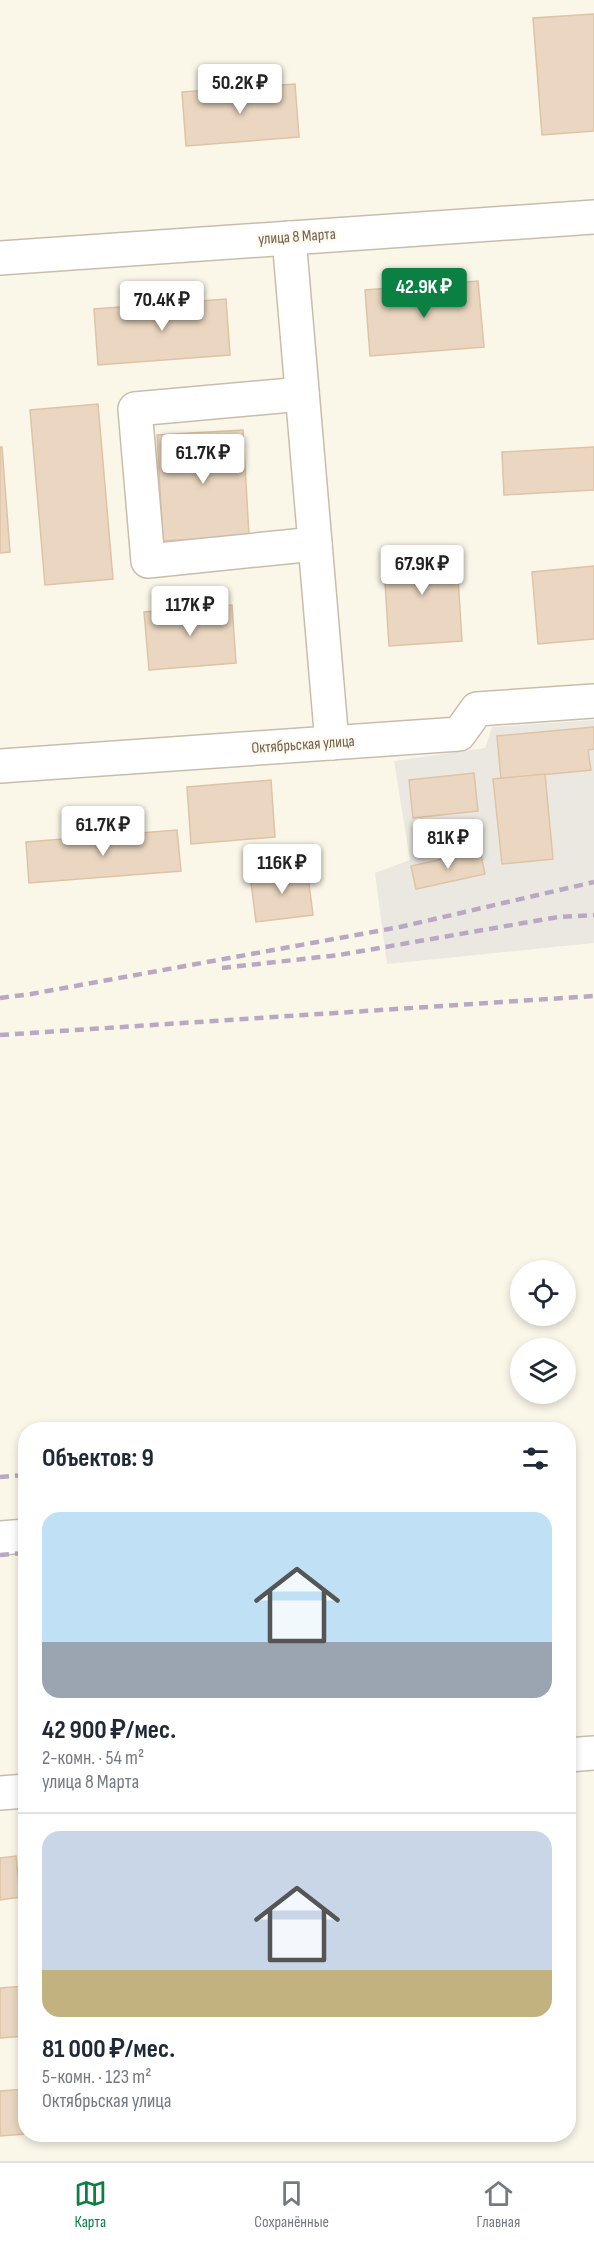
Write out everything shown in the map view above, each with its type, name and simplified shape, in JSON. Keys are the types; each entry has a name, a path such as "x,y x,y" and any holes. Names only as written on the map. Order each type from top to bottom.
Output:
{"street":[{"name":"улица 8 Марта","path":"0,258 594,217"},
{"path":"289,238 332,743"},
{"path":"302,394 135,409 148,561 315,544"},
{"name":"Октябрьская улица","path":"0,766 459,734 477,709 594,701"},
{"path":"0,1538 18,1537"},
{"path":"576,1754 594,1753"},
{"path":"0,1793 18,1792"}],"shaded area":[{"path":"594,720 594,943 387,964 375,873 410,860 394,761 485,748 492,727"}],"building":[{"path":"594,14 594,131 542,135 533,18"},
{"path":"295,84 299,137 186,146 182,92"},
{"path":"478,281 484,347 370,356 365,290"},
{"path":"226,299 230,355 98,365 94,309"},
{"path":"98,404 113,579 45,585 30,410"},
{"path":"243,430 249,536 163,541 157,435"},
{"path":"0,447 2,447 10,552 0,553"},
{"path":"594,447 594,490 504,495 502,452"},
{"path":"456,546 462,641 389,646 383,551"},
{"path":"594,566 594,639 538,644 532,572"},
{"path":"232,605 236,663 149,670 144,612"},
{"path":"594,727 594,749 588,750 591,770 501,779 497,736"},
{"path":"474,773 478,811 413,818 409,780"},
{"path":"545,774 553,859 502,864 493,779"},
{"path":"271,780 275,837 191,844 187,787"},
{"path":"177,830 181,871 29,883 26,842"},
{"path":"480,851 485,874 416,889 411,866"},
{"path":"307,868 313,915 256,922 250,875"},
{"path":"16,1856 18,1897 0,1900 0,1858"},
{"path":"18,1987 18,2037 0,2038 0,1988"},
{"path":"18,2090 18,2135 0,2136 0,2091"}],"railway":[{"path":"0,998 400,927 594,882"},
{"path":"222,968 339,955 558,917 594,915"},
{"path":"0,1035 594,996"},
{"path":"0,1477 18,1476"},
{"path":"0,1555 18,1554"}]}
